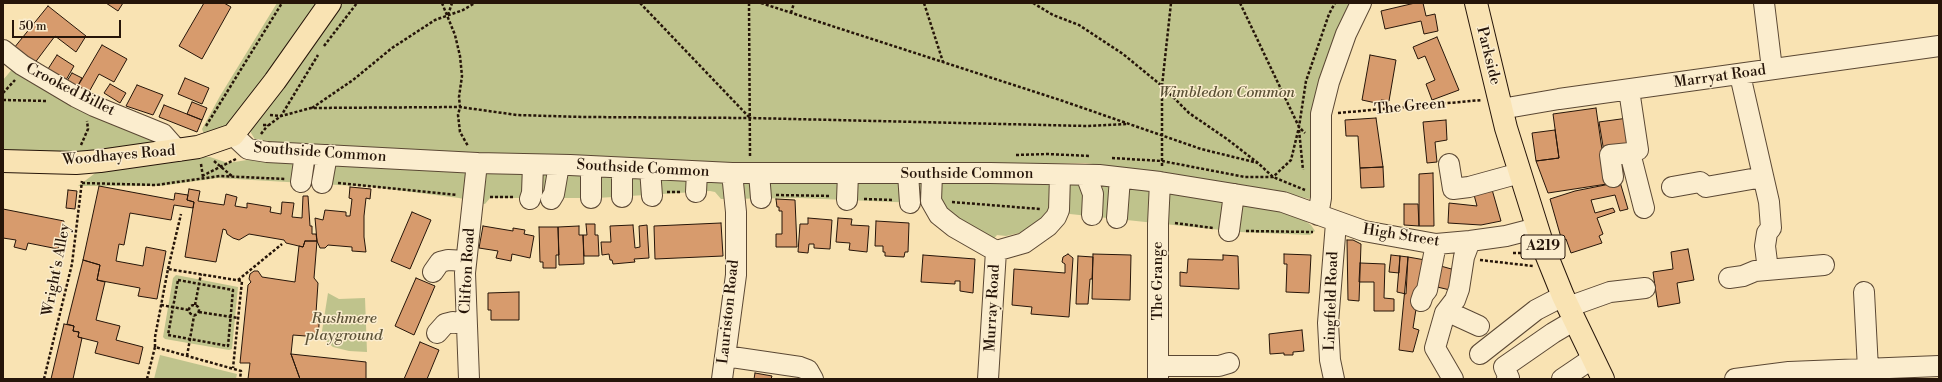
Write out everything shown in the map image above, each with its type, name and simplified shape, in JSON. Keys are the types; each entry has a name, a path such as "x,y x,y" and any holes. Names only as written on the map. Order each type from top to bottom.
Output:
{"main road":[{"name":"Parkside","path":"1476,3 1500,103"},
{"path":"240,142 275,81 327,4"},
{"name":"A219","path":"1500,103 1537,228 1569,308 1597,367"},
{"name":"Woodhayes Road","path":"3,161 79,163 178,151 217,142 240,142"}],"street":[{"path":"1327,219 1321,198 1321,114 1329,82 1344,41 1361,3"},
{"path":"1764,3 1772,69"},
{"name":"Marryat Road","path":"1500,103 1629,90 1939,46"},
{"name":"Crooked Billet","path":"3,50 22,65 76,97 94,106 155,129 170,140 178,151"},
{"path":"1740,75 1764,182 1778,212 1771,228 1767,233 1765,246 1768,270"},
{"path":"1613,177 1610,155 1630,153 1638,150 1629,90"},
{"name":"Southside Common","path":"240,142 267,152 477,163 591,166 697,172 750,167 848,174 990,173 1086,175 1160,182 1283,202 1327,219"},
{"path":"1630,153 1644,208"},
{"path":"301,182 305,154"},
{"path":"322,184 327,155"},
{"name":"Clifton Road","path":"469,379 466,325 466,261 477,163"},
{"path":"1449,164 1453,189 1469,187 1520,173"},
{"path":"530,199 532,192 533,165"},
{"path":"554,198 559,165"},
{"path":"591,166 591,198"},
{"path":"750,167 761,198"},
{"name":"Lauriston Road","path":"722,379 736,275 736,212 750,167"},
{"path":"622,168 622,197"},
{"path":"650,169 652,196"},
{"path":"696,192 697,172"},
{"path":"847,200 848,174"},
{"path":"908,174 910,203"},
{"name":"Murray Road","path":"932,174 931,201 939,215 947,222 996,252 988,379"},
{"path":"996,252 1024,243 1048,226 1056,217 1059,210 1060,175"},
{"path":"1086,175 1093,194 1092,216"},
{"path":"1117,218 1120,178"},
{"name":"The Grange","path":"1158,372 1158,224 1160,182"},
{"path":"1672,187 1700,182 1706,187 1764,182"},
{"path":"1229,231 1234,194"},
{"name":"High Street","path":"1327,219 1379,235 1467,249 1506,236 1537,228"},
{"name":"Lingfield Road","path":"1327,219 1328,323 1330,360 1334,379"},
{"path":"1421,301 1427,290 1436,244"},
{"path":"1453,379 1434,348 1445,313 1455,300 1459,290 1467,249"},
{"path":"434,272 440,262 448,260 466,261"},
{"path":"1729,278 1743,276 1755,271 1824,265"},
{"path":"1480,354 1536,310 1569,308 1610,292 1645,288"},
{"path":"1864,292 1868,369"},
{"path":"1449,308 1455,315 1479,326"},
{"path":"1507,379 1509,378 1504,367 1552,333 1569,308"},
{"path":"438,333 445,324 452,322 466,325"},
{"path":"725,356 800,367 808,370 813,379"},
{"path":"1158,372 1219,366 1229,363"},
{"path":"1735,379 1789,372 1939,366"},
{"path":"1562,379 1597,367"},
{"path":"1574,379 1597,367"}],"path":[{"path":"205,128 282,3"},
{"path":"442,3 456,35 460,56 462,76 458,115 460,132 477,163"},
{"path":"448,16 452,3"},
{"path":"311,108 354,80 392,48 435,20 448,16 475,3"},
{"path":"640,3 750,118"},
{"path":"749,3 750,167"},
{"path":"761,3 1063,101 1126,124 1162,134 1200,149 1258,162"},
{"path":"791,13 794,3"},
{"path":"924,3 943,62"},
{"path":"1033,3 1053,15 1079,25 1123,54 1162,86 1189,113 1228,139 1258,162 1272,177"},
{"path":"1160,182 1163,176 1162,86 1171,3"},
{"path":"1240,3 1299,127 1308,137"},
{"path":"1272,177 1291,160 1299,127 1306,81 1329,14 1335,3"},
{"path":"3,100 69,102 76,97"},
{"name":"The Green","path":"1321,114 1451,103 1500,103"},
{"name":"Wright's Alley","path":"44,379 72,264 79,208 79,149 88,129 87,114 94,106"},
{"path":"282,116 311,108 460,107 517,115 583,118 750,118 1088,126 1126,124"},
{"path":"1299,127 1304,177"},
{"path":"200,157 203,177 238,158 240,142"},
{"path":"1010,155 1048,154 1094,157"},
{"path":"210,157 233,177"},
{"path":"1109,158 1162,161 1245,177 1272,177 1312,193"},
{"path":"1305,184 1306,190"},
{"path":"147,379 155,347 155,337 168,269 181,214"},
{"path":"237,280 282,244"},
{"path":"1467,249 1472,259 1535,266"},
{"path":"1516,253 1532,253"},
{"path":"168,269 242,281 232,368"},
{"path":"189,310 195,305 201,274"},
{"path":"178,280 233,290 228,346 168,335 173,307 178,280"},
{"path":"161,305 189,310 189,313 194,316"},
{"path":"195,305 198,307 199,312"},
{"path":"187,356 194,316 199,312 238,318"},
{"path":"155,347 241,371 240,379"}],"green space":[{"path":"277,3 320,3 292,37 285,54 236,121 220,130 204,134 202,129 220,96"},
{"name":"Wimbledon Common","path":"336,3 1352,3 1335,36 1321,84 1312,193 1309,199 1275,190 1163,176 1141,170 1085,163 750,168 267,144 256,141 251,133 251,126"},
{"path":"14,67 158,140 151,144 56,154 3,149 3,80"},
{"path":"200,157 210,157 228,163 247,160 317,161 1114,185 1279,209 1302,219 1311,225 1315,231 1310,235 1240,232 1051,212 1027,231 1006,236 997,235 991,242 945,210 918,203 799,198 721,199 715,192 710,191 597,198 490,198 485,204 459,198 373,187 218,178 160,186 78,186 98,171"},
{"path":"176,275 238,287 232,349 229,350 165,339 163,337 173,278"},
{"name":"Rushmere playground","path":"328,293 339,299 365,298 367,352 349,351 333,347 325,340 322,331"},
{"path":"160,355 237,374 236,379 154,379"}],"building":[{"path":"106,3 123,3 118,11"},
{"path":"204,3 224,3 231,7 202,59 179,46"},
{"path":"1415,3 1423,3 1426,16 1435,14 1438,31 1424,34 1421,21 1385,29 1381,11"},
{"path":"48,6 86,36 76,52 55,36 34,64 14,48"},
{"path":"1437,37 1459,90 1432,100 1426,84 1435,80 1425,56 1418,59 1413,47"},
{"path":"102,45 127,59 114,82 99,74 89,92 78,86"},
{"path":"57,55 74,66 66,80 48,69"},
{"path":"1370,55 1396,60 1389,101 1381,100 1381,104 1362,100"},
{"path":"72,73 82,78 77,87 67,81"},
{"path":"185,78 209,88 202,104 178,94"},
{"path":"110,84 126,93 120,103 104,93"},
{"path":"137,85 163,95 153,115 126,106"},
{"path":"192,102 207,108 202,120 187,114"},
{"path":"164,105 202,120 197,132 159,117"},
{"path":"1596,108 1607,184 1548,193 1536,161 1559,158 1553,114"},
{"path":"1376,118 1383,167 1360,168 1358,136 1346,136 1345,120"},
{"path":"1628,118 1633,148 1604,152 1599,122"},
{"path":"1446,120 1447,140 1435,142 1437,162 1427,163 1423,122"},
{"path":"1555,130 1559,158 1536,161 1532,133"},
{"path":"1383,167 1384,187 1361,188 1360,168"},
{"path":"1433,173 1434,226 1419,226 1419,174"},
{"path":"1620,182 1628,209 1620,211 1615,195 1591,200 1595,213 1613,208 1615,212 1597,218 1603,234 1599,236 1602,243 1571,253 1566,239 1562,241 1550,199 1575,191"},
{"path":"99,186 174,200 175,193 188,195 187,200 194,202 193,208 174,205 171,220 130,213 124,245 119,244 116,261 143,266 146,247 166,251 157,299 138,296 140,288 97,280 100,265 83,260"},
{"path":"1491,186 1501,221 1481,225 1448,223 1449,203 1477,206 1473,191"},
{"path":"350,187 371,189 370,199 366,198 364,216 366,252 352,251 352,247 328,245 325,248 320,248 317,241 315,218 323,220 325,210 346,212 346,216 350,216 352,199 349,198"},
{"path":"189,189 200,191 198,201 224,205 226,194 237,197 235,206 247,208 247,203 271,207 270,212 281,214 282,202 294,203 292,217 302,218 303,196 308,196 310,226 312,226 312,234 316,234 317,241 305,241 303,247 286,243 284,240 249,234 239,240 227,234 226,230 223,229 216,262 185,257 194,202 187,200"},
{"path":"68,190 77,191 75,209 66,208"},
{"path":"776,199 795,200 797,247 776,247 776,234 782,234 782,211 779,211 779,207 777,207"},
{"path":"1404,204 1418,204 1419,226 1404,225"},
{"path":"3,209 64,221 58,249 28,243 26,250 14,247 16,240 3,238"},
{"path":"412,212 431,220 410,269 391,261"},
{"path":"808,218 832,220 830,249 814,248 814,244 809,244 808,253 798,252 800,224 808,224"},
{"path":"838,218 852,219 851,225 869,226 867,252 849,250 850,243 836,242"},
{"path":"876,221 909,223 908,252 905,252 904,257 885,256 883,246 875,246"},
{"path":"721,223 723,256 655,259 654,226"},
{"path":"586,224 595,224 595,235 598,235 599,256 584,256 583,235 587,235"},
{"path":"633,225 635,248 640,247 639,226 647,225 649,258 634,259 635,262 613,264 612,260 610,260 609,254 602,255 601,242 611,242 610,226"},
{"path":"483,226 513,231 513,228 525,230 524,234 534,236 530,258 512,254 511,261 496,258 498,251 479,248"},
{"path":"579,226 579,235 583,235 584,264 559,265 558,227"},
{"path":"539,227 558,227 559,255 556,255 556,268 543,268 543,262 540,262"},
{"path":"1347,240 1353,240 1361,244 1359,301 1348,300"},
{"path":"305,241 317,241 314,278 318,283 316,313 320,313 318,337 293,335 291,354 300,379 248,379 250,363 240,363 248,285 251,282 249,279 250,274 254,271 258,271 262,277 295,282 299,246 303,247"},
{"path":"1688,249 1694,280 1677,283 1680,303 1658,307 1653,272 1673,269 1671,252"},
{"path":"1068,254 1073,258 1069,317 1031,314 1032,307 1012,305 1014,269 1065,273 1065,264 1062,262 1063,257"},
{"path":"1093,254 1131,255 1130,300 1092,299"},
{"path":"1284,254 1311,255 1309,293 1286,292 1287,264 1284,264"},
{"path":"923,255 975,259 973,293 960,291 960,281 955,281 955,284 921,282"},
{"path":"1223,255 1238,256 1239,289 1180,286 1180,272 1187,273 1188,259 1223,260"},
{"path":"1391,255 1400,256 1399,273 1389,272"},
{"path":"1078,256 1093,257 1092,279 1090,279 1088,304 1076,304"},
{"path":"1400,256 1408,257 1406,294 1397,292"},
{"path":"1408,257 1431,261 1421,278 1413,328 1419,330 1413,352 1399,350"},
{"path":"83,260 100,265 97,280 105,282 96,320 120,326 116,340 143,347 139,364 95,353 98,342 78,337 79,332 73,331 74,326 67,324"},
{"path":"1360,263 1385,264 1384,298 1394,299 1394,311 1374,311 1374,282 1359,282"},
{"path":"1437,265 1455,270 1450,290 1433,286"},
{"path":"416,278 435,286 414,335 395,326"},
{"path":"519,292 519,320 491,320 491,310 488,310 488,293"},
{"path":"64,324 74,326 73,331 79,332 78,337 82,338 73,379 51,379"},
{"path":"1302,330 1304,351 1293,352 1293,355 1284,355 1284,353 1270,354 1269,334"},
{"path":"420,342 439,350 427,379 404,379"},
{"path":"291,354 366,362 366,379 300,379"},
{"path":"755,373 772,376 771,379 754,379"}]}
